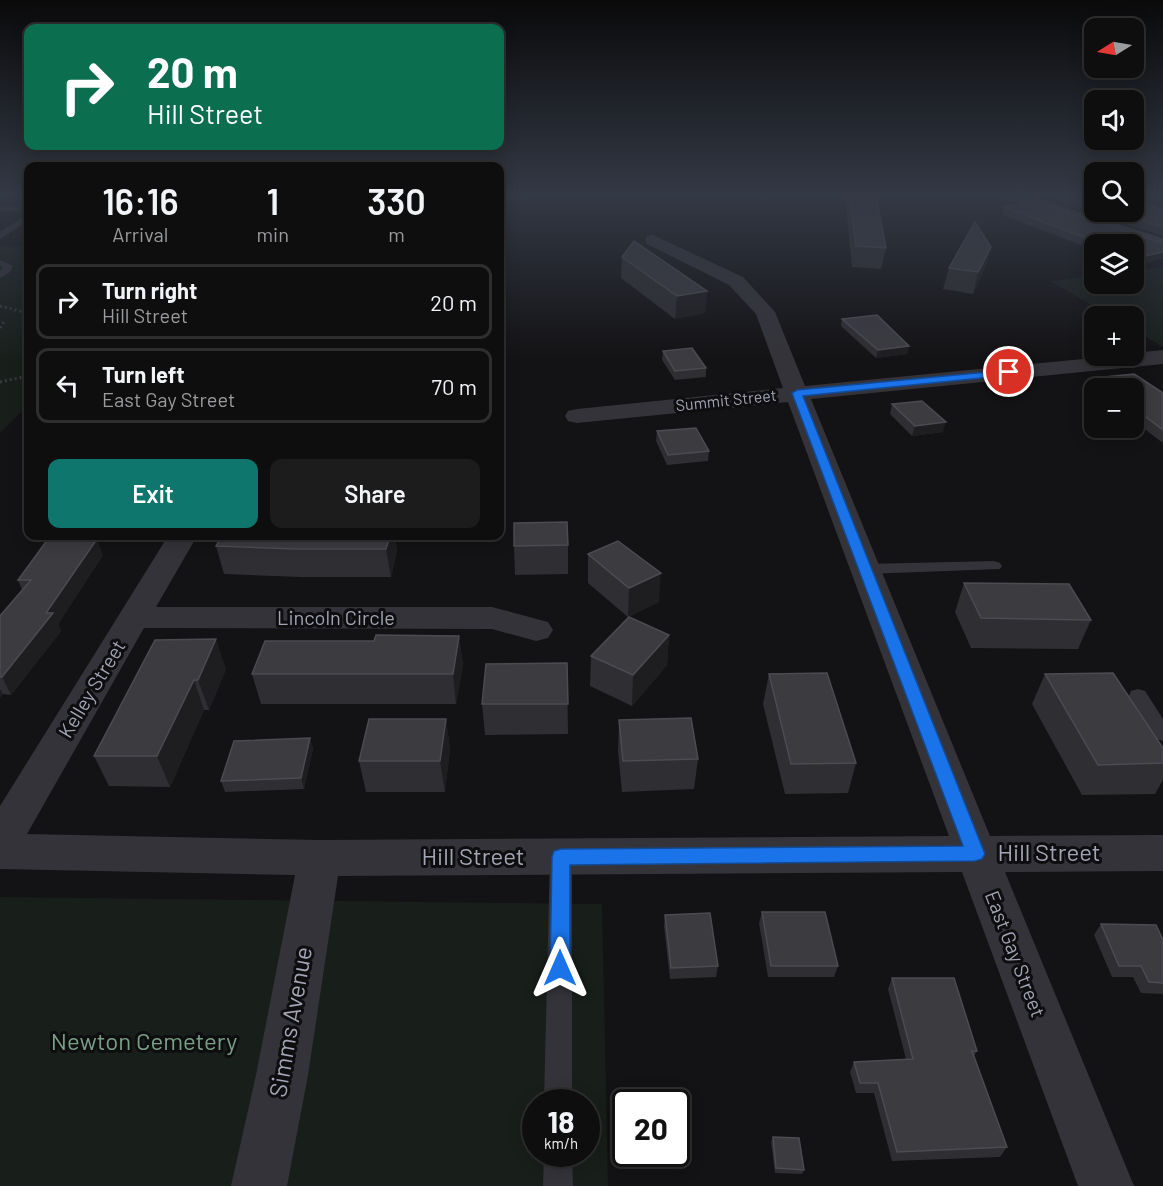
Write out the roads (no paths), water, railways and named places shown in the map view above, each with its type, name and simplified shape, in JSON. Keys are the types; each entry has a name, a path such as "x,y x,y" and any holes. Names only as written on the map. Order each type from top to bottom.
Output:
{"street":[{"name":"East Gay Street","path":"674,250 736,281 765,312 1106,1186"},
{"name":"Summit Street","path":"577,416 797,393 1159,361"},
{"name":"Kelley Street","path":"0,842 180,540"},
{"name":"Lincoln Circle","path":"135,617 492,618 536,630"},
{"name":"Hill Street","path":"0,851 320,858 1163,853"},
{"name":"Simms Avenue","path":"259,1186 282,1075 320,858"}],"lane":[{"path":"0,263 8,266 7,270 0,275"},
{"path":"866,568 994,566"},
{"path":"1138,696 1163,734"},
{"path":"558,1089 561,857"},
{"path":"558,1167 558,1186"}],"park label":[{"name":"Newton Cemetery","path":"144,1042"}]}
